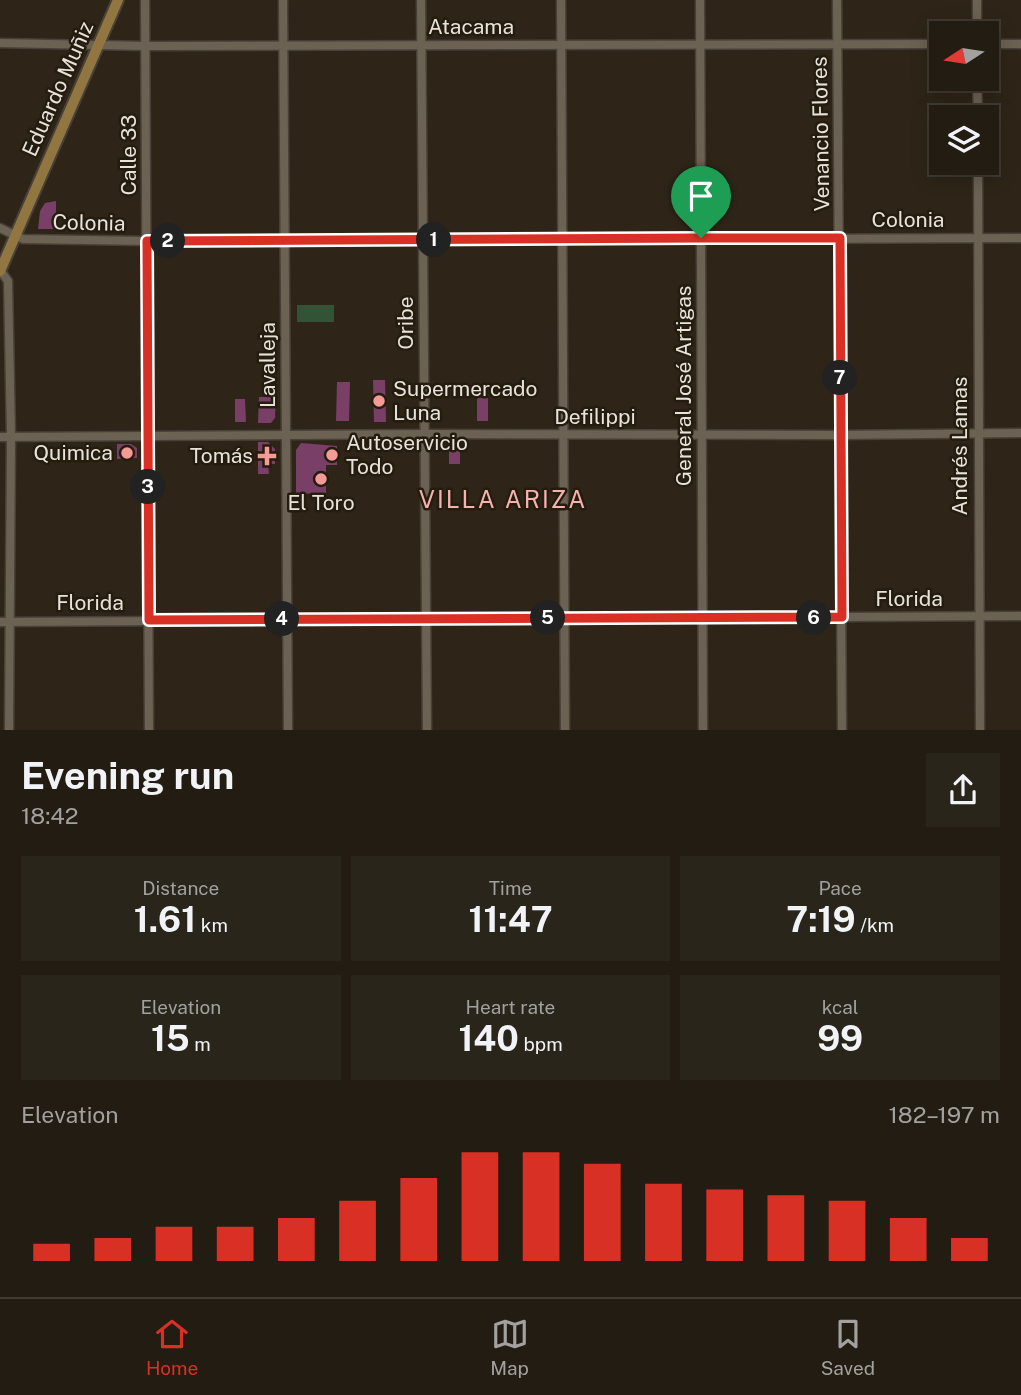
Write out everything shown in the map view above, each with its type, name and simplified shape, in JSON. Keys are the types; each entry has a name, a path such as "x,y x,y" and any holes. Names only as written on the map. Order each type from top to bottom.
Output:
{"street":[{"name":"Eduardo Muñiz","path":"0,270 118,0"},
{"name":"Calle 33","path":"145,0 149,730"},
{"name":"Lavalleja","path":"283,0 288,730"},
{"name":"Oribe","path":"421,0 427,730"},
{"path":"561,0 565,730"},
{"name":"General José Artigas","path":"699,0 703,730"},
{"name":"Venancio Flores","path":"837,0 842,730"},
{"path":"977,0 977,21"},
{"name":"Atacama","path":"0,43 146,46 929,44"},
{"path":"999,44 1021,44"},
{"name":"Andrés Lamas","path":"978,175 980,730"},
{"name":"Colonia","path":"0,228 23,239 147,241 1021,238"},
{"path":"0,270 8,281 10,437 4,622 9,730"},
{"name":"Defilippi","path":"0,437 1021,433"},
{"name":"Florida","path":"4,622 1021,616"}],"green space":[{"path":"297,305 334,305 334,322 297,322"}],"building":[{"path":"56,201 56,229 38,229 40,211 45,203"},
{"name":"Supermercado Luna","path":"373,380 385,380 386,422 374,422"},
{"path":"337,382 350,382 349,421 336,421"},
{"path":"259,397 276,397 275,418 271,423 258,423"},
{"path":"477,398 488,398 488,421 477,421"},
{"path":"235,399 245,399 246,422 235,422"},
{"name":"Tomás","path":"258,442 268,442 275,449 275,464 268,464 269,474 258,474"},
{"path":"301,443 337,446 337,465 326,465 326,493 296,494 296,450"},
{"name":"Quimica","path":"117,444 131,444 137,448 137,458 117,459"},
{"path":"449,445 460,445 460,464 449,464"}],"place":[{"name":"Supermercado Luna","path":"379,401"},
{"name":"Quimica","path":"127,453"},
{"name":"Autoservicio Todo","path":"332,455"},
{"name":"Tomás","path":"267,456"},
{"name":"El Toro","path":"321,479"}],"district":[{"name":"VILLA ARIZA","path":"503,500"}],"route":[{"path":"701,238 840,238 842,617 149,620 147,241 701,238"}]}
